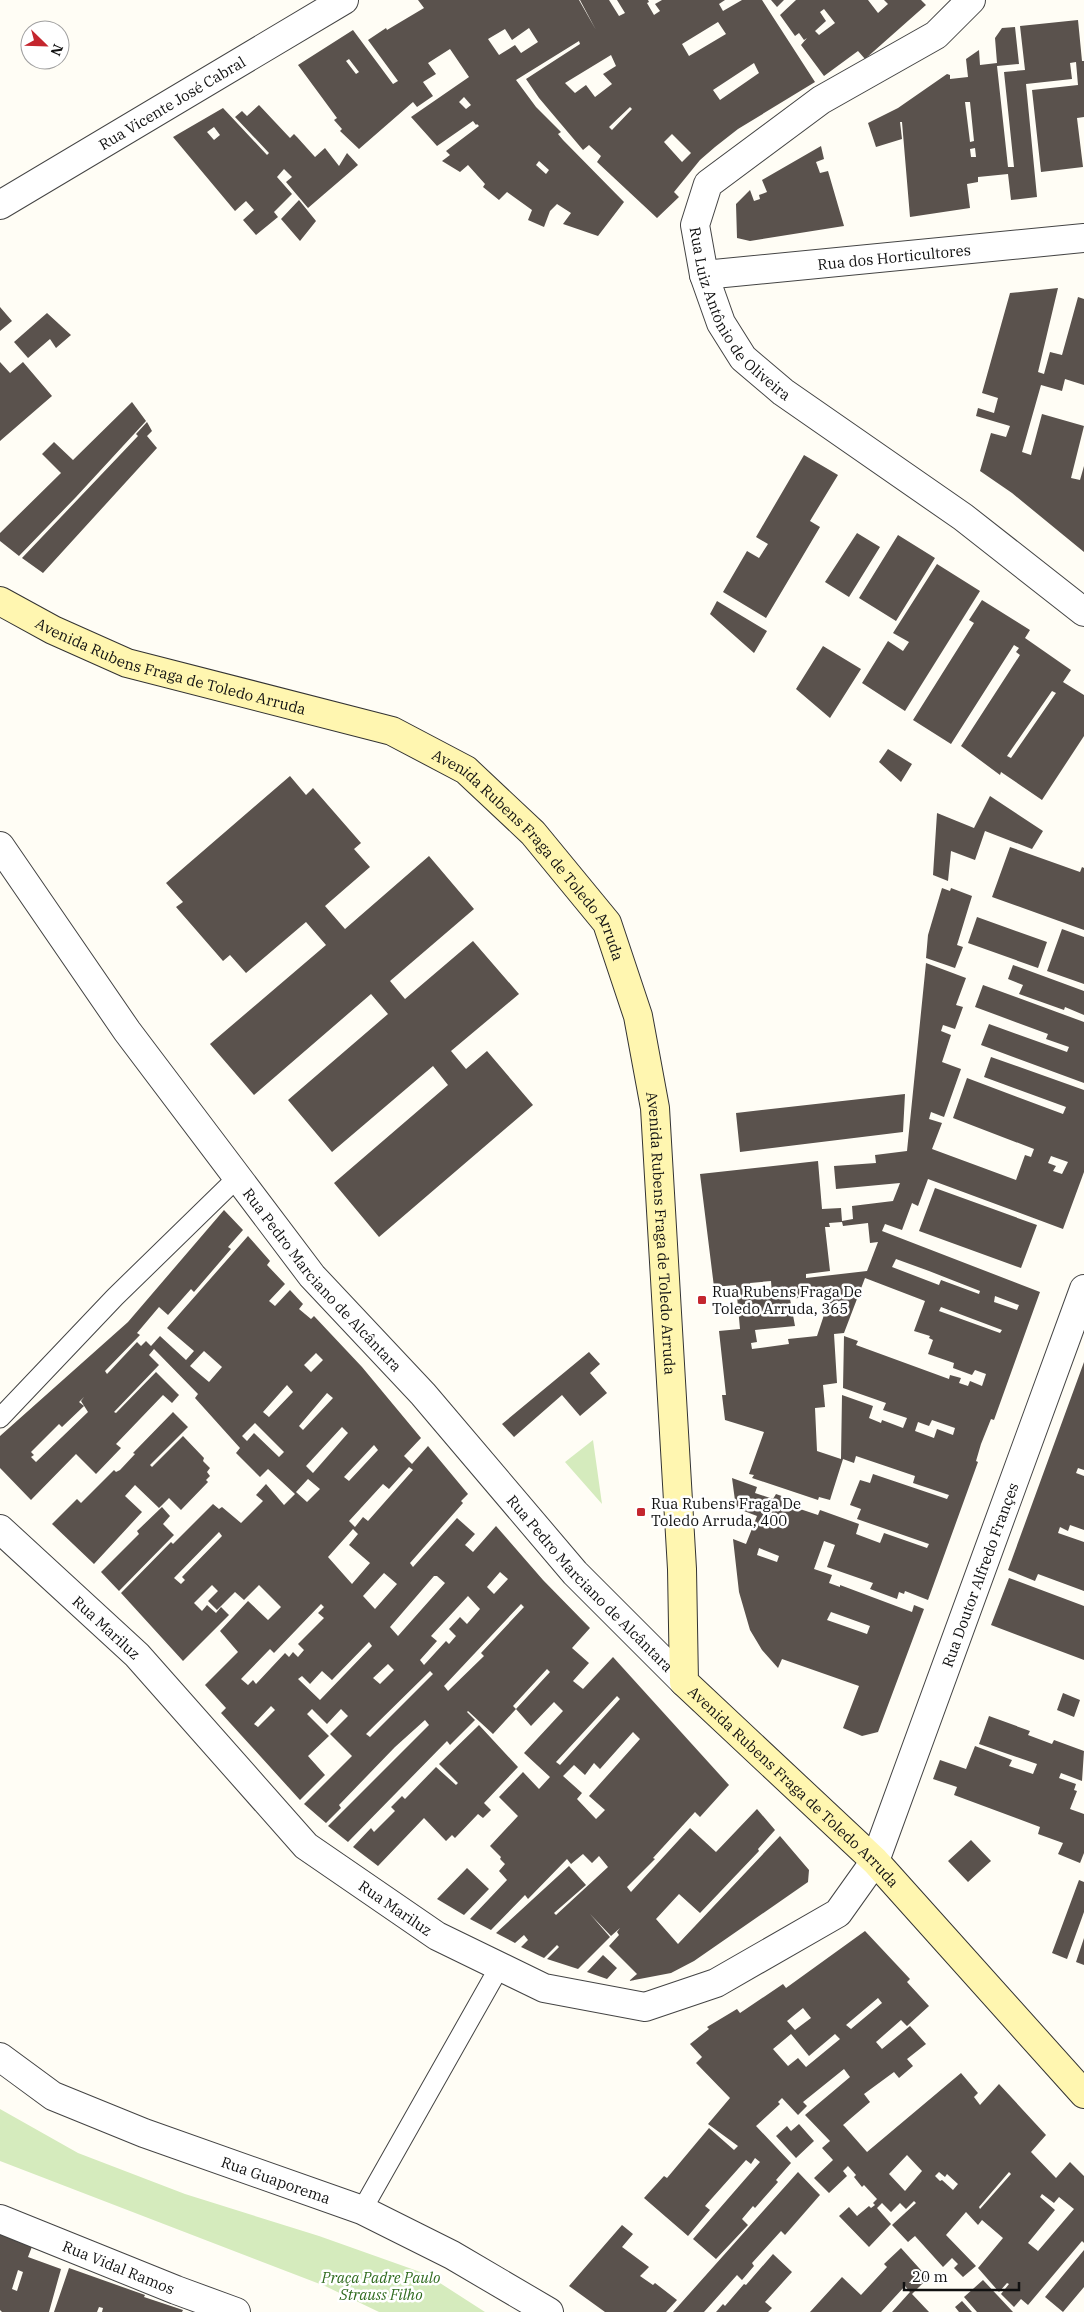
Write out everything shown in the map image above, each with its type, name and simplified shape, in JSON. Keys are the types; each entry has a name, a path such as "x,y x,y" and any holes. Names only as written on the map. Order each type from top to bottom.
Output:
{"street":[{"name":"Rua Vicente José Cabral","path":"0,206 344,0"},
{"name":"Rua Luiz Antônio de Oliveira","path":"971,0 936,35 821,100 708,184 695,225 704,275 721,323 743,358 783,392 963,517 1084,612"},
{"name":"Rua dos Horticultores","path":"704,275 1084,238"},
{"name":"Avenida Rubens Fraga de Toledo Arruda","path":"0,601 53,630 127,663 392,731 466,770 533,833 606,923 638,1016 655,1108 682,1569 684,1682 875,1861 1084,2094"},
{"name":"Rua Pedro Marciano de Alcântara","path":"0,846 127,1031 236,1179 312,1276 423,1394 575,1573 684,1682"},
{"name":"Rua Doutor Alfredo Françes","path":"875,1861 1084,1289"},
{"name":"Rua Mariluz","path":"0,1529 137,1656 306,1846 437,1936 544,1988 645,2007 716,1982 838,1913 875,1861"},
{"name":"Rua Guaporema","path":"0,2057 53,2096 144,2133 362,2210 452,2255 549,2312"},
{"name":"Rua Vidal Ramos","path":"0,2219 176,2290 236,2312"}],"lane":[{"path":"0,1418 115,1297 236,1179"},
{"path":"362,2210 500,1966"}],"green space":[{"path":"593,1440 602,1504 565,1462"},
{"name":"Praça Padre Paulo Strauss Filho","path":"0,2109 78,2153 185,2194 319,2236 426,2274 485,2312 379,2312 325,2286 0,2161"}],"building":[{"path":"418,0 579,0 596,30 580,0 609,0 619,16 625,13 617,0 648,0 649,2 647,3 654,15 660,11 655,4 662,0 725,0 719,4 723,11 742,0 762,0 815,82 738,129 715,147 700,160 674,192 679,197 657,218 597,162 601,156 589,145 583,150 539,98 526,79 580,44 579,41 516,80 536,107 561,132 558,134 563,140 624,202 598,236 563,224 571,213 557,204 550,211 544,227 528,220 532,210 507,192 499,200 483,187 485,184 468,165 460,172 442,161 450,155 446,151 479,126 477,124 473,121 437,146 411,117 469,77 450,49 428,63 436,74 423,82 433,96 417,107 413,102 359,149 340,131 342,129 334,120 337,118 298,65 353,30 393,84 398,81 368,40 424,8","holes":["718,22 726,34 689,56 682,44","529,28 538,42 521,53 515,45 499,55 488,39 505,29 512,40","611,55 616,66 603,74 612,84 595,97 586,85 575,93 565,83","349,59 359,72 356,74 346,61","754,63 759,73 720,100 713,90","464,97 471,105 466,109 459,102","630,107 632,109 612,130 609,127","672,134 691,153 682,162 664,142","539,161 549,170 546,174 536,165"]},
{"path":"771,0 784,0 777,7"},
{"path":"796,0 868,0 878,13 888,4 884,0 921,0 926,5 865,59 858,51 824,76 801,45 807,38 804,40 799,33 795,36 780,15","holes":["824,9 835,23 819,35 815,31 826,21 820,12"]},
{"path":"1078,20 1082,61 1084,61 1084,117 1077,118 1083,167 1041,172 1032,90 1078,85 1076,62 1070,63 1072,79 1026,84 1037,197 1011,200 1008,174 978,177 978,182 967,184 970,208 910,217 902,122 900,122 902,139 876,147 868,123 898,108 947,74 950,75 950,79 968,77 966,59 979,50 980,65 997,63 995,38 1002,28 1015,27 1019,64 997,66 1008,167 1014,167 1004,72 1025,70 1020,26","holes":["965,102 970,102 974,141 970,142","975,148 976,157 971,157 970,149"]},
{"path":"259,105 290,138 294,134 315,157 325,148 339,166 347,153 358,165 308,208 286,182 292,177 284,169 277,177 292,194 274,212 278,217 256,235 243,220 254,210 246,201 235,211 173,137 223,108 267,155 269,153 235,117 242,111 247,116","holes":["214,127 220,135 214,140 207,132"]},
{"path":"821,146 824,159 816,162 820,173 828,171 844,226 750,241 737,238 736,204 750,190 754,201 760,199 759,195 767,192 762,180"},
{"path":"299,200 316,221 300,241 281,219"},
{"path":"1058,288 1038,372 1044,374 1050,352 1062,355 1078,297 1084,299 1084,385 1065,379 1062,391 1041,385 1022,452 1031,455 1042,414 1084,426 1071,478 1080,480 1084,466 1084,552 1012,493 980,471 991,433 1006,437 1010,426 976,416 978,408 994,413 998,398 982,393 1010,293"},
{"path":"0,307 12,321 0,331"},
{"path":"47,313 71,335 56,348 50,339 28,358 14,342"},
{"path":"0,362 10,373 23,362 52,396 0,441"},
{"path":"132,402 146,421 76,497 19,556 0,541 0,533 61,473 42,454 54,442 73,460"},
{"path":"147,422 152,431 147,436 157,448 43,573 22,558 138,436 136,434"},
{"path":"804,455 838,475 810,521 820,527 766,618 723,592 747,551 759,558 768,544 756,537"},
{"path":"857,533 880,547 849,597 825,582"},
{"path":"898,535 935,558 896,621 859,598"},
{"path":"937,564 980,591 905,711 862,683 888,641 903,651 909,642 893,633"},
{"path":"982,600 1030,630 1025,638 1071,670 1063,682 1084,695 1084,736 1042,800 1001,772 1000,775 961,746 1020,655 1016,652 1019,648 1014,645 951,744 913,720 974,623 969,620","holes":["1052,691 1056,693 1011,758 1007,756"]},
{"path":"717,601 767,631 754,653 710,614"},
{"path":"823,646 861,669 830,718 796,689"},
{"path":"888,749 912,764 901,782 879,762"},
{"path":"290,776 306,795 313,788 361,843 354,849 370,867 325,906 345,929 429,856 474,909 390,981 405,999 473,941 519,994 451,1051 466,1069 487,1051 533,1105 379,1237 334,1183 448,1085 433,1066 332,1152 288,1100 388,1014 371,994 254,1095 210,1044 326,945 306,922 246,973 230,955 223,961 176,907 183,902 166,883"},
{"path":"990,796 1043,831 1032,849 985,831 975,860 951,851 948,881 933,875 937,813 974,828"},
{"path":"1010,847 1080,872 1082,867 1084,868 1084,930 992,897"},
{"path":"942,888 950,891 951,888 972,896 957,945 963,947 955,968 926,958 928,935"},
{"path":"977,917 1047,942 1038,968 968,943"},
{"path":"1062,929 1084,937 1084,984 1047,971"},
{"path":"926,963 966,978 956,1005 963,1007 955,1029 943,1025 941,1031 951,1035 942,1062 961,1069 944,1117 931,1112 929,1119 942,1123 932,1149 1016,1180 1025,1155 1031,1157 1034,1149 953,1118 967,1078 1063,1114 1066,1107 984,1077 991,1057 1084,1090 1084,1172 1063,1229 928,1179 918,1206 912,1203 902,1230 885,1224 882,1231 1040,1292 994,1420 991,1419 981,1444 976,1461 978,1462 928,1600 905,1591 904,1594 899,1592 897,1599 870,1589 873,1583 827,1567 835,1545 824,1541 814,1569 832,1575 829,1583 840,1587 840,1585 912,1612 914,1605 924,1609 878,1732 862,1736 843,1728 859,1686 782,1659 778,1668 762,1650 750,1630 739,1592 733,1539 746,1544 757,1516 736,1508 732,1478 757,1487 755,1493 773,1499 776,1494 790,1499 788,1505 818,1515 820,1510 859,1524 856,1534 880,1543 884,1533 927,1548 929,1544 857,1519 861,1509 850,1505 860,1480 870,1483 873,1474 947,1499 949,1495 913,1483 915,1476 856,1456 854,1463 843,1459 830,1500 819,1497 818,1500 752,1478 754,1475 749,1474 764,1432 725,1420 722,1395 726,1395 719,1331 740,1329 736,1285 714,1287 700,1174 818,1161 822,1209 841,1208 842,1221 853,1219 852,1206 893,1201 900,1183 836,1189 834,1166 876,1163 875,1155 907,1151","holes":["1051,1156 1068,1162 1062,1174 1053,1171 1056,1166 1048,1163","842,1222 843,1226 868,1223 870,1243 878,1242 867,1271 806,1278 806,1274 830,1271 825,1227 830,1227 829,1223","896,1259 980,1291 979,1294 941,1280 939,1285 892,1267","865,1278 925,1301 914,1331 930,1336 929,1338 933,1340 928,1354 954,1363 953,1368 972,1375 975,1370 986,1374 982,1386 970,1381 968,1386 959,1383 961,1378 950,1375 949,1379 856,1345 858,1341 844,1336 843,1388 886,1403 883,1410 907,1418 903,1428 882,1420 881,1423 869,1418 873,1406 842,1395 841,1459 817,1451 815,1408 825,1407 823,1385 837,1383 834,1334 844,1333","771,1281 772,1294 752,1296 750,1283","831,1294 817,1336 788,1339 789,1344 752,1349 751,1343 757,1342 755,1330 795,1326 790,1299","995,1296 1019,1305 1017,1310 994,1302","941,1307 1002,1330 1000,1333 939,1311","932,1420 955,1428 953,1435 937,1429 934,1438 915,1431 918,1422 929,1426","759,1548 779,1556 777,1562 757,1555","831,1612 870,1626 867,1634 827,1620"]},
{"path":"1013,965 1084,991 1084,1015 1065,1007 1064,1010 1019,994 1023,985 1008,979"},
{"path":"983,985 1084,1022 1084,1083 981,1045 989,1024 1067,1052 1069,1047 1046,1039 1048,1034 975,1007"},
{"path":"905,1094 903,1132 740,1152 736,1113"},
{"path":"935,1188 1037,1225 1021,1268 919,1231"},
{"path":"224,1210 243,1230 228,1247 231,1249 194,1292 191,1289 168,1315 159,1307 137,1333 140,1335 105,1371 107,1374 137,1342 141,1346 146,1341 151,1346 160,1336 186,1360 194,1351 167,1328 248,1236 270,1261 267,1265 285,1284 269,1301 275,1306 290,1290 303,1304 299,1309 311,1319 314,1316 362,1367 421,1438 404,1456 412,1464 428,1446 468,1494 461,1501 463,1503 410,1563 413,1567 457,1518 475,1534 465,1545 473,1552 496,1526 543,1580 590,1628 572,1648 589,1663 573,1681 583,1689 613,1657 729,1785 700,1817 695,1812 653,1858 655,1859 627,1887 631,1892 690,1828 716,1852 757,1809 775,1830 758,1849 759,1851 700,1913 679,1894 656,1919 678,1944 780,1836 809,1870 808,1882 694,1961 671,1973 629,1981 637,1974 609,1946 619,1935 617,1932 620,1928 611,1936 590,1914 610,1937 578,1969 547,1959 559,1947 557,1945 544,1958 521,1947 528,1940 524,1935 515,1943 496,1933 569,1866 586,1885 554,1913 556,1915 608,1867 599,1856 592,1863 583,1854 571,1864 567,1859 528,1899 525,1895 491,1930 470,1919 507,1880 499,1871 505,1864 490,1846 518,1816 499,1797 523,1772 539,1789 550,1777 524,1753 563,1711 554,1702 531,1726 516,1709 493,1734 468,1711 475,1720 450,1745 447,1741 348,1842 328,1826 429,1725 425,1720 395,1747 339,1805 341,1808 326,1823 304,1804 352,1756 330,1734 348,1716 341,1709 327,1724 312,1709 307,1714 329,1736 308,1756 325,1775 300,1800 221,1713 226,1708 205,1685 238,1652 220,1631 248,1601 268,1620 281,1607 259,1585 244,1600 235,1592 217,1610 208,1601 218,1591 212,1585 194,1603 202,1611 207,1605 216,1613 221,1607 229,1615 183,1661 121,1593 171,1542 173,1544 213,1504 219,1509 222,1507 241,1523 263,1501 256,1495 266,1484 284,1505 295,1494 268,1469 260,1477 236,1453 240,1448 195,1398 198,1394 154,1349 149,1355 159,1365 114,1412 116,1413 156,1372 179,1395 172,1403 163,1395 116,1444 121,1448 96,1474 76,1454 31,1500 0,1468 0,1436 128,1322","holes":["204,1351 222,1367 209,1382 190,1366","316,1353 323,1360 311,1372 304,1365","287,1385 293,1392 269,1417 263,1412","327,1393 333,1398 303,1430 299,1426","84,1397 81,1401 88,1412 36,1462 31,1457 34,1455 31,1452 59,1424 62,1427 84,1406 79,1402","255,1423 284,1452 279,1457 254,1433 247,1441 242,1436","342,1427 348,1433 313,1473 306,1466","374,1445 378,1450 349,1481 344,1477","409,1467 413,1470 368,1521 363,1517 355,1527 349,1521 383,1484 389,1489","308,1479 320,1489 307,1502 296,1492","353,1529 358,1534 349,1545 370,1563 352,1584 328,1557","219,1532 222,1536 182,1577 185,1580 181,1584 174,1578","500,1572 508,1579 494,1594 487,1587","384,1573 397,1584 375,1609 363,1596","434,1576 437,1576 445,1583 398,1636 390,1627","468,1596 480,1609 467,1624 460,1617 449,1629 456,1636 449,1644 446,1641 424,1665 420,1660 437,1641 431,1636","321,1604 324,1607 318,1613 324,1618 298,1644 304,1650 298,1657 293,1652 289,1657 285,1653 256,1684 253,1680 248,1685 241,1679 270,1649 274,1653","521,1604 524,1607 481,1653 484,1656 448,1691 444,1686","369,1642 372,1646 320,1700 298,1679 302,1676 310,1684 322,1671 332,1680","388,1664 394,1670 380,1684 373,1678","547,1669 550,1672 516,1709 513,1706","430,1671 433,1674 370,1737 366,1734","617,1696 620,1699 560,1765 556,1762","271,1706 275,1710 258,1727 254,1724","633,1732 640,1739 589,1796 605,1810 596,1819 577,1799 582,1793 563,1776 574,1765 585,1775 594,1763 600,1769"]},
{"path":"589,1352 600,1364 590,1373 607,1393 580,1416 562,1395 514,1437 502,1424"},
{"path":"1084,1362 1084,1470 1078,1468 1076,1473 1084,1476 1084,1530 1070,1525 1068,1531 1060,1527 1058,1533 1084,1542 1084,1591 1038,1574 1035,1581 1008,1570"},
{"path":"173,1412 188,1427 150,1465 152,1467 183,1436 204,1458 203,1461 210,1468 207,1472 210,1476 206,1480 208,1482 181,1510 169,1498 159,1508 135,1485 125,1496 142,1512 94,1564 52,1524 77,1499 81,1503 114,1470 116,1472 120,1470 135,1454 133,1453"},
{"path":"162,1507 170,1516 163,1524 174,1535 119,1591 101,1572 139,1534 137,1531"},
{"path":"1009,1578 1084,1606 1084,1660 991,1625"},
{"path":"1063,1693 1080,1700 1074,1717 1057,1710"},
{"path":"989,1716 1030,1731 1028,1735 1052,1744 1054,1740 1084,1751 1082,1781 1061,1773 1059,1778 1076,1784 1074,1790 1077,1791 1070,1809 1084,1814 1084,1853 1080,1863 1058,1854 1063,1843 1038,1834 1040,1827 954,1795 957,1787 933,1779 940,1760 966,1769 975,1746 1012,1760 1009,1766 1033,1774 1037,1764 979,1744"},
{"path":"479,1725 518,1767 484,1803 491,1810 483,1818 478,1814 455,1838 452,1835 446,1841 424,1818 378,1866 353,1847 371,1828 374,1832 395,1811 391,1807 402,1796 405,1799 436,1767 456,1785 458,1783 439,1764"},
{"path":"971,1840 991,1861 968,1882 948,1861"},
{"path":"467,1868 489,1889 464,1915 437,1899"},
{"path":"1079,1880 1084,1882 1084,1912 1067,1959 1052,1953"},
{"path":"865,1931 910,1979 907,1982 929,2006 907,2026 901,2020 876,2042 882,2049 910,2026 926,2044 907,2059 913,2066 899,2078 894,2072 864,2094 870,2102 843,2125 867,2152 961,2073 978,2093 974,2097 980,2105 999,2084 1046,2135 1031,2152 1056,2178 1070,2162 1084,2176 1084,2243 1082,2241 1028,2305 1021,2299 1014,2307 1001,2294 1009,2284 1007,2283 999,2292 978,2268 1003,2238 982,2220 978,2225 966,2212 946,2235 976,2266 963,2277 954,2268 958,2264 952,2258 943,2267 915,2236 908,2242 892,2225 916,2203 914,2201 906,2209 900,2203 891,2212 882,2203 877,2208 891,2224 869,2247 839,2216 849,2207 857,2216 869,2206 871,2208 875,2205 873,2203 877,2199 864,2185 862,2187 854,2177 856,2175 848,2166 843,2171 847,2176 829,2193 814,2178 833,2160 822,2148 830,2141 805,2115 850,2077 844,2069 803,2102 807,2106 798,2115 782,2098 778,2102 780,2104 756,2126 791,2163 776,2180 778,2182 755,2208 753,2206 742,2219 748,2225 716,2259 693,2239 760,2162 755,2158 751,2164 746,2160 705,2206 710,2210 688,2236 644,2198 664,2176 667,2178 709,2128 734,2150 738,2146 708,2124 730,2098 696,2063 702,2057 690,2044 709,2029 707,2027 737,2009 740,2013 783,1984 786,1988","holes":["878,1998 882,2003 851,2029 846,2025","803,2008 811,2018 795,2030 787,2021","791,2034 809,2056 835,2034 840,2039 806,2067 798,2058 788,2066 773,2049","907,2155 922,2171 905,2191 889,2174","939,2172 945,2177 947,2174 958,2184 953,2190 942,2180 940,2181 935,2176","1009,2172 1011,2174 980,2209 979,2207","1042,2194 1054,2203 1059,2197 1074,2209 1038,2251 1028,2243 1055,2210 1040,2197"]},
{"path":"1084,1938 1084,1965 1076,1962"},
{"path":"603,1955 617,1968 607,1979 587,1972"},
{"path":"799,2124 814,2141 796,2158 776,2136 787,2126 791,2131"},
{"path":"798,2172 820,2195 785,2235 781,2231 752,2263 754,2266 742,2280 737,2275 704,2312 673,2312"},
{"path":"622,2225 633,2234 622,2247 649,2267 640,2276 653,2285 655,2283 677,2300 666,2312 605,2312 569,2286"},
{"path":"0,2232 33,2244 28,2257 61,2269 49,2312 2,2312 0,2310","holes":["18,2270 23,2272 17,2291 12,2289"]},
{"path":"901,2248 928,2278 912,2294 929,2312 892,2312 910,2292 905,2286 881,2312 810,2312 842,2277 861,2295 887,2267 884,2264"},
{"path":"1084,2250 1084,2287 1063,2312 1045,2297"},
{"path":"773,2254 792,2272 765,2302 772,2308 768,2312 716,2312 723,2304 725,2306 744,2284 746,2285"},
{"path":"69,2268 183,2310 182,2312 102,2312 103,2308 99,2307 97,2312 54,2312"},
{"path":"983,2280 1013,2312 977,2312 964,2297"},
{"path":"962,2301 972,2312 959,2312 955,2307"}],"place":[{"name":"Rua Rubens Fraga De Toledo Arruda, 365","path":"702,1300"},
{"name":"Rua Rubens Fraga De Toledo Arruda, 400","path":"641,1512"}]}
